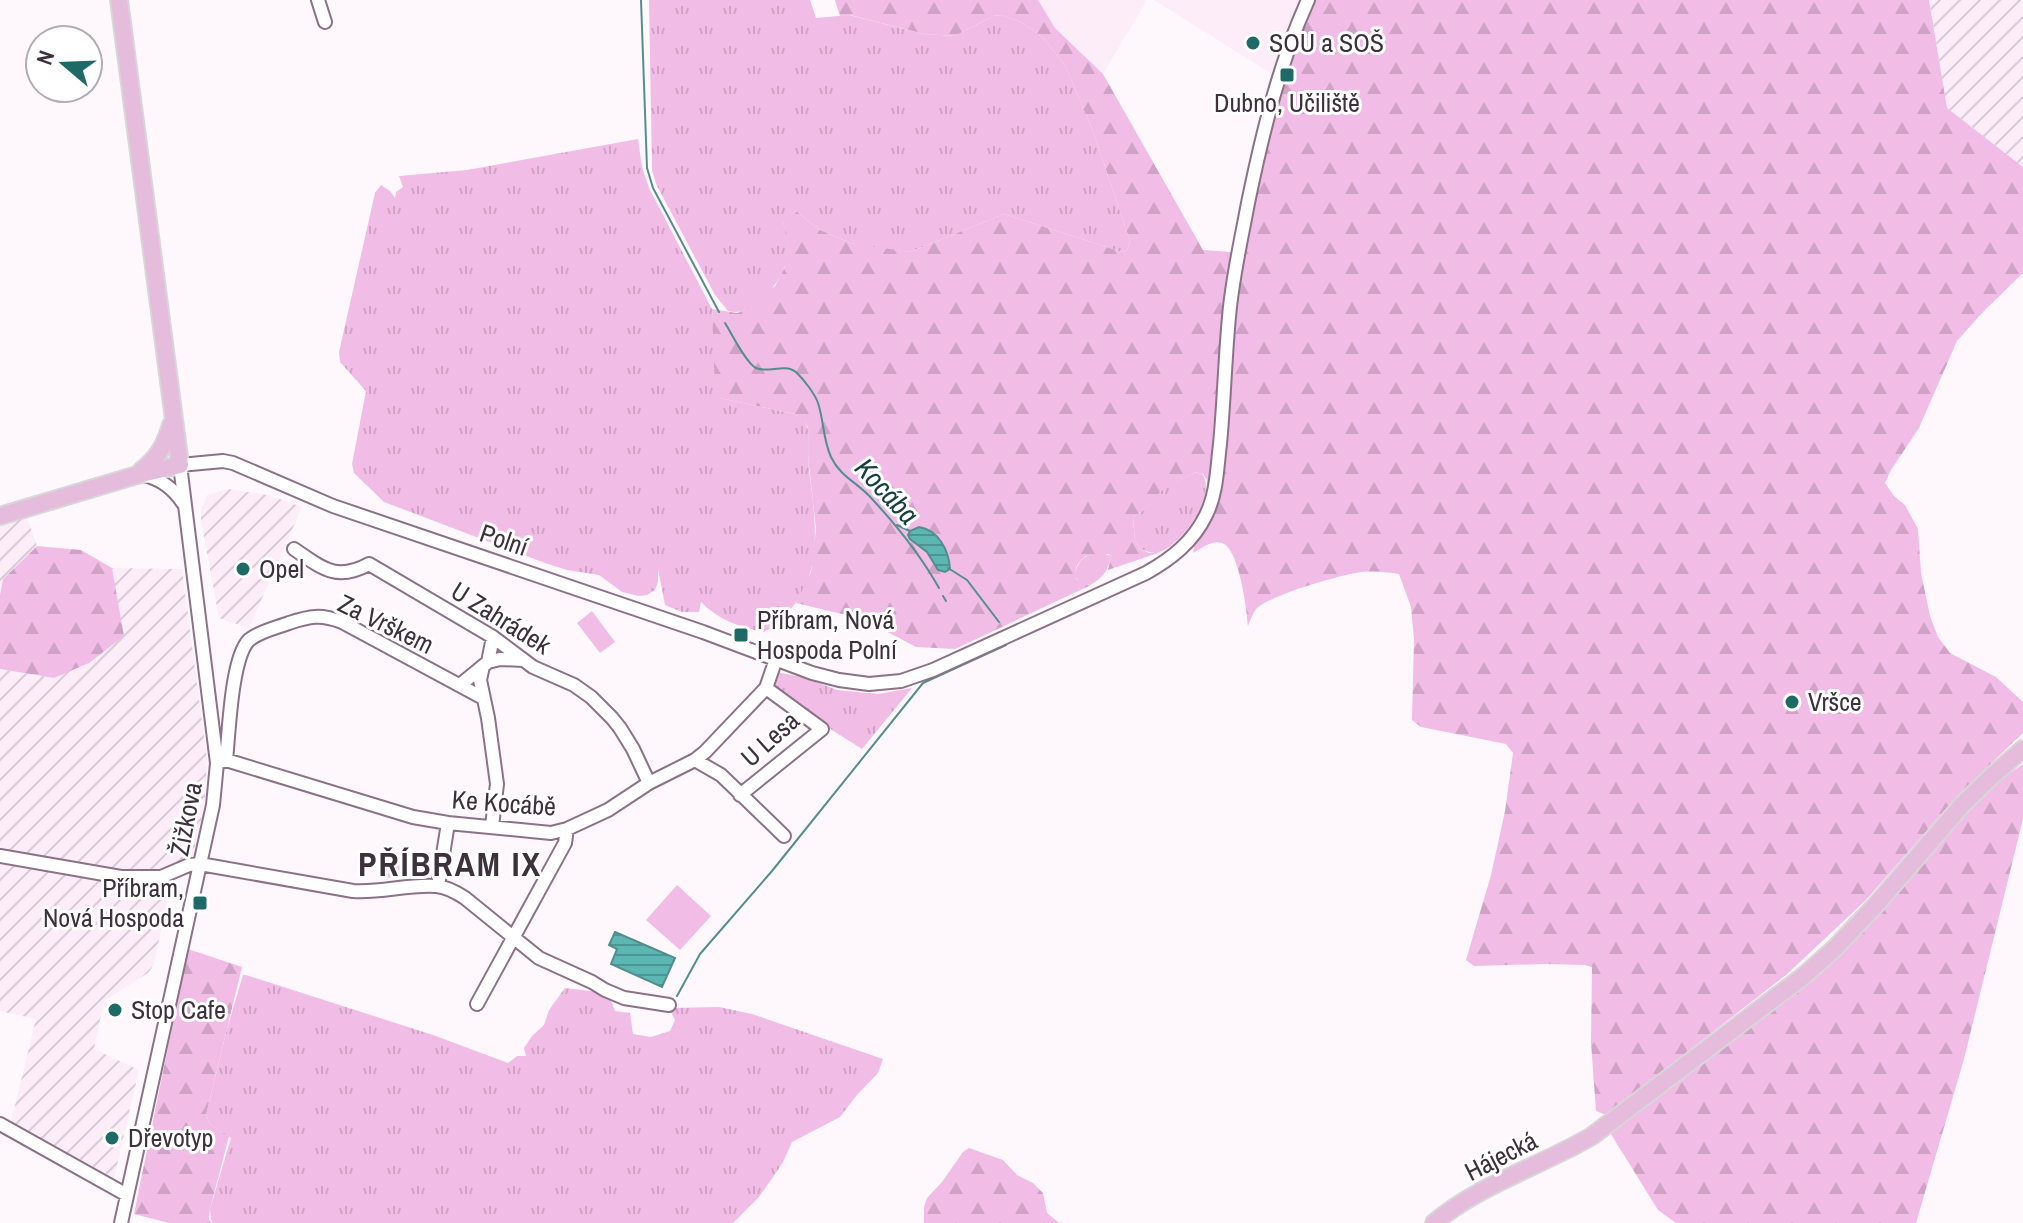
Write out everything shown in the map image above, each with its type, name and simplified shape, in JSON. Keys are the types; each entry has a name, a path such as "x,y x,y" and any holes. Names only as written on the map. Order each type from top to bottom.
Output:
{"main road":[{"path":"0,516 180,465 119,0"},
{"path":"137,475 154,461 164,446 173,415"},
{"name":"Hájecká","path":"1434,1223 1480,1192 1592,1136 1805,975 1875,906 1962,805 2023,749"}],"street":[{"path":"318,0 325,22"},
{"name":"Polní","path":"180,465 233,463 333,506 703,632 812,673 869,684 901,681 933,670 1146,573 1182,549 1206,516 1217,479 1229,313 1237,257 1257,160 1280,76 1308,0"},
{"name":"Žižkova","path":"121,1223 221,762 180,465"},
{"path":"137,475 156,478 169,486 185,506"},
{"name":"U Zahrádek","path":"294,549 320,567 337,573 358,570 369,564 493,637 533,667 574,685 612,718 633,749 649,783"},
{"name":"Za Vrškem","path":"221,762 239,656 251,639 262,632 304,618 318,615 342,622 483,698"},
{"path":"492,826 497,784 480,680 493,637"},
{"path":"460,685 485,664 500,659 523,660"},
{"name":"Ke Kocábě","path":"221,762 400,813 448,823 551,833 608,810 649,783 695,760 766,688 776,659"},
{"name":"U Lesa","path":"740,795 822,729 766,688"},
{"name":"U Lesa","path":"695,760 721,775 784,836"},
{"path":"438,886 448,823"},
{"path":"477,1004 565,843 567,829"},
{"path":"0,856 121,877 161,877 189,865 200,864 353,891 438,886 465,898 539,958 624,998 669,1005"},
{"path":"0,1124 127,1195"}],"shaded area":[{"path":"1038,0 1147,0 1103,74 1055,28"},
{"name":"SOU a SOŠ","path":"1154,0 1301,0 1272,74"},
{"path":"1929,0 2023,0 2023,167 1947,108"},
{"name":"Opel","path":"228,489 268,495 302,507 249,628 219,618 201,521 201,509 207,495"},
{"path":"27,517 37,546 3,579 0,595 0,525"},
{"path":"112,568 182,569 207,760 205,796 189,872 172,878 154,964 148,973 104,1001 94,1049 139,1070 114,1178 11,1122 36,1019 0,1011 0,669 54,678 124,636"}],"green space":[{"path":"649,0 810,0 816,18 849,15 924,34 955,36 993,16 1002,15 1023,23 1043,38 1065,65 1093,131 1130,241 1127,250 1122,252 1004,214 910,252 875,248 850,243 818,229 795,210 783,222 789,247 788,258 778,281 749,308 739,312 728,311 715,295 656,184 652,170"},
{"path":"835,0 1038,0 1055,28 1103,74 1203,250 1231,252 1272,74 1301,0 1929,0 1947,108 2023,167 2023,273 1957,341 1919,428 1885,483 1905,505 1918,529 1921,573 1938,637 1950,653 1996,677 2023,702 2023,733 1958,795 1866,900 1786,975 1606,1115 1596,1111 1591,1043 1592,967 1547,964 1474,966 1466,960 1491,875 1505,811 1513,753 1506,744 1421,727 1412,720 1414,639 1411,607 1399,574 1361,572 1303,587 1263,604 1256,609 1248,626 1241,580 1228,547 1215,543 1193,553 1207,487 1203,474 1195,472 1160,492 1133,517 1135,540 1140,549 1149,553 1161,552 1108,570 1111,556 1108,554 1086,556 1075,573 1077,580 1089,586 955,649 916,647 863,619 796,603 811,572 816,530 808,427 795,414 720,398 715,391 712,309 737,313 747,309 775,286 785,267 789,247 784,213 795,210 818,229 850,243 910,252 1004,214 1122,252 1127,250 1130,241 1093,131 1065,65 1043,38 1023,23 1002,15 993,16 955,36 924,34 850,15 840,16"},
{"path":"638,139 649,188 712,309 720,398 795,414 807,425 815,526 812,563 800,597 764,632 730,622 701,602 699,612 682,612 665,605 658,569 655,590 639,596 622,592 599,575 545,563 384,502 354,473 352,464 366,391 340,362 339,352 375,193 381,185 395,198 396,192 403,187 399,176 467,170"},
{"path":"1195,472 1202,474 1206,483 1195,519 1168,548 1159,552 1140,549 1135,540 1133,517 1146,508 1159,492"},
{"path":"37,546 81,550 112,568 124,636 89,663 54,678 0,669 0,595 3,579"},
{"path":"1102,553 1111,556 1104,574 1089,586 1081,584 1075,573 1081,560"},
{"path":"592,611 615,642 600,653 577,623"},
{"path":"775,672 803,677 837,690 878,694 912,688 862,749 799,709 771,687"},
{"path":"2023,764 2023,819 1964,1059 1916,1223 1676,1223 1658,1210 1609,1131 1834,961 1990,787"},
{"path":"427,859 425,875 385,878 390,860"},
{"path":"677,885 711,916 680,950 646,920"},
{"path":"188,949 242,967 206,1115 210,1124 229,1136 210,1209 209,1220 213,1223 169,1223 134,1214"},
{"path":"243,975 433,1035 508,1063 517,1056 526,1056 524,1048 544,1025 549,1010 565,988 598,992 610,998 615,1011 630,1013 633,1034 651,1037 670,1031 675,1020 669,1008 719,1007 752,1014 883,1059 878,1073 840,1117 792,1142 782,1164 759,1197 733,1223 213,1223 210,1209 231,1138 210,1124 206,1115"},
{"path":"969,1148 1003,1160 1017,1175 1033,1183 1043,1193 1047,1213 1059,1223 924,1223 927,1198"}],"water":[{"path":"919,527 932,532 941,542 950,569 945,572 938,570 927,552 910,539 910,531"},
{"path":"615,932 675,958 662,987 611,964 617,949 609,945"}],"waterway":[{"name":"Kocába","path":"641,0 647,168 653,188 719,312"},
{"name":"Kocába","path":"725,323 756,368 787,368 806,383 818,403 826,444 835,464 868,494 891,521 917,553 939,588"},
{"path":"897,525 910,531"},
{"path":"948,568 967,580 999,622"},
{"name":"Kocába","path":"943,596 946,601"},
{"path":"677,996 700,954 772,871 923,683 1006,645"}],"place":[{"name":"SOU a SOŠ","path":"1253,43"},
{"name":"Dubno, Učiliště","path":"1287,75"},
{"name":"Opel","path":"243,569"},
{"name":"Příbram, Nová Hospoda Polní","path":"741,635"},
{"name":"Vršce","path":"1792,702"},
{"name":"Příbram, Nová Hospoda","path":"200,903"},
{"name":"Stop Cafe","path":"115,1010"},
{"name":"Dřevotyp","path":"112,1138"}],"district":[{"name":"PŘÍBRAM IX","path":"450,864"}]}
